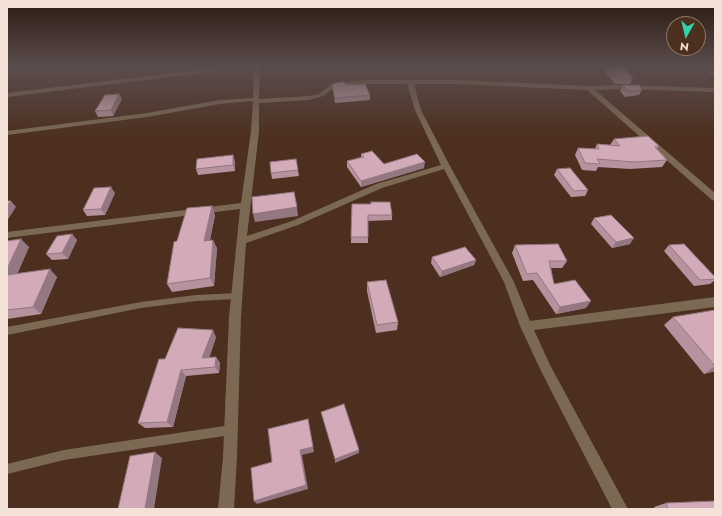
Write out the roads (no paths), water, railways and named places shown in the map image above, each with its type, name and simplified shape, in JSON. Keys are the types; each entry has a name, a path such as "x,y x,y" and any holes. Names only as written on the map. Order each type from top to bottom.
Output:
{"street":[{"path":"7,95 39,91"},
{"path":"226,509 237,296 245,205 253,149 256,91"},
{"path":"7,133 147,115 220,102 319,96 325,91"},
{"path":"413,91 418,110 446,166 509,282 526,326 546,369 620,509"},
{"path":"594,91 715,198"},
{"path":"242,241 295,223 379,186 446,166"},
{"path":"7,236 245,205"},
{"path":"526,326 715,302"}],"lane":[{"path":"7,331 141,305 196,298 237,296"},
{"path":"7,469 64,454 231,430"}]}
